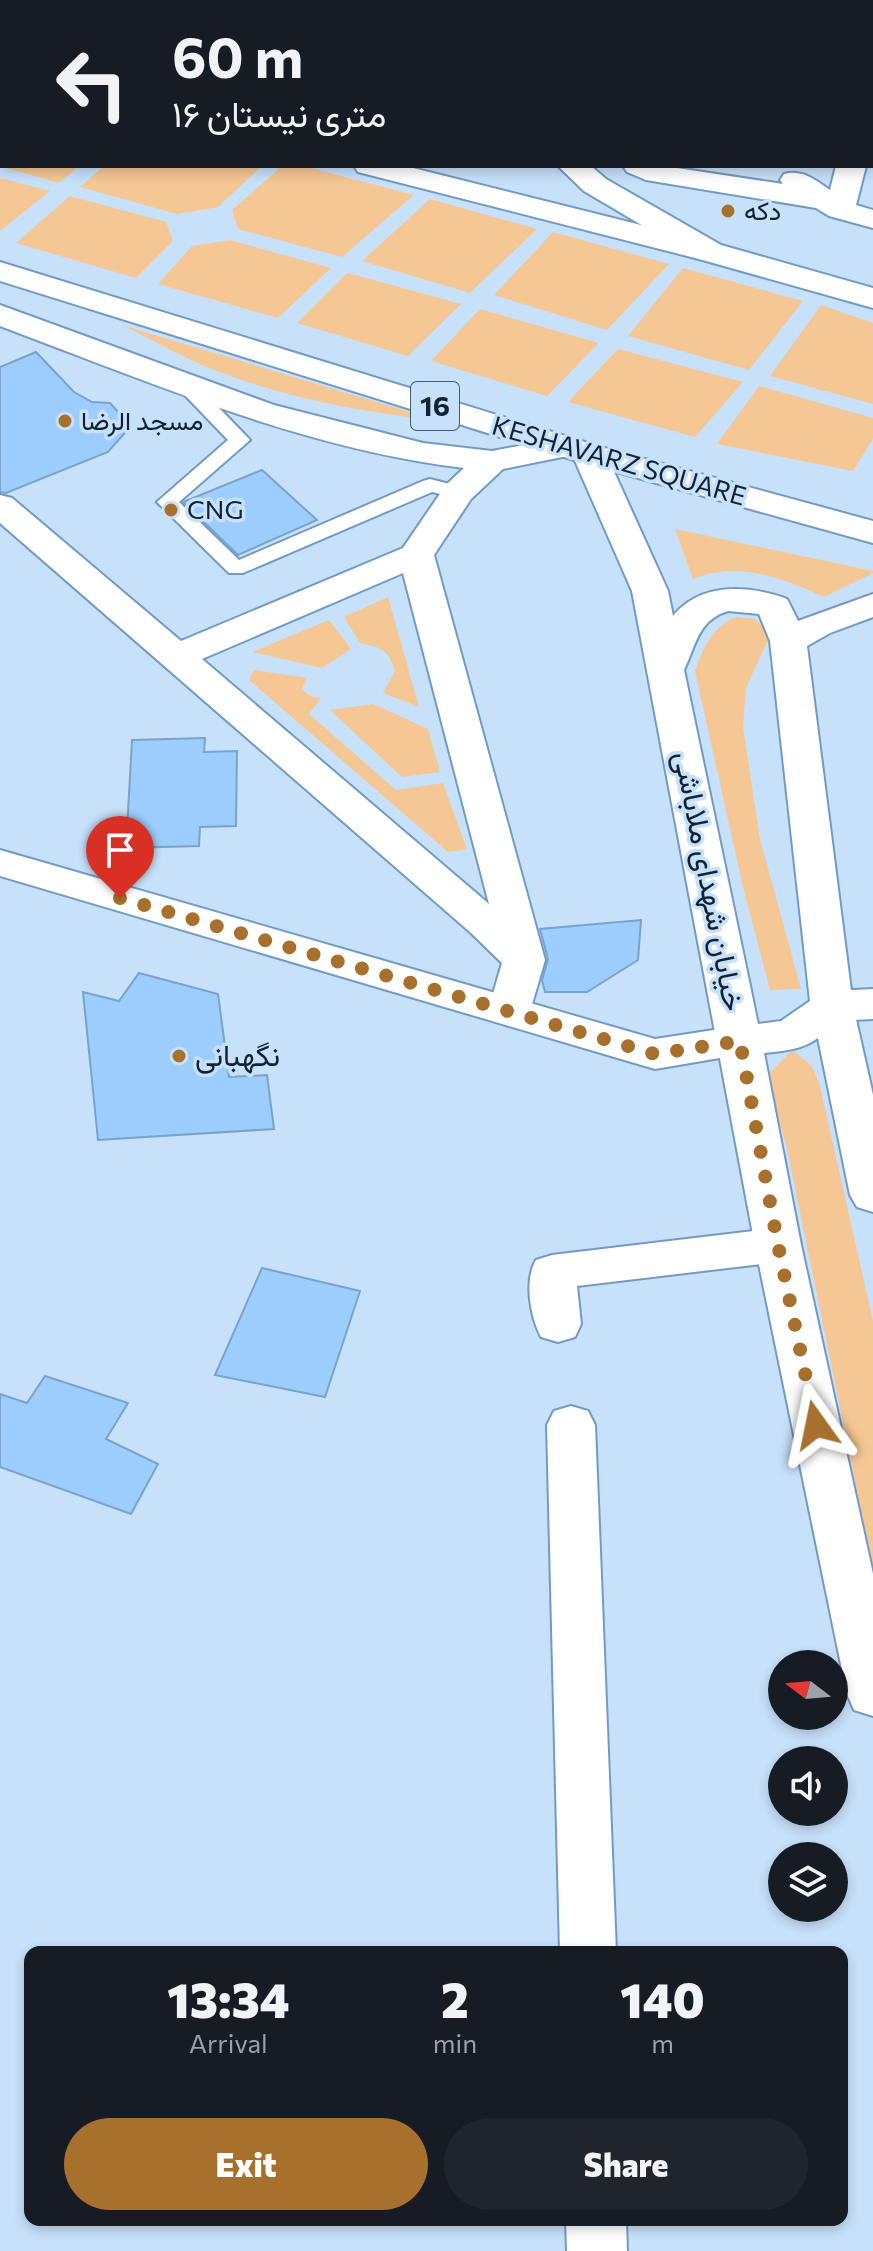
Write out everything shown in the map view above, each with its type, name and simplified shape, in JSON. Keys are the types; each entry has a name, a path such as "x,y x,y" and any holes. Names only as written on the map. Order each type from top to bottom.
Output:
{"main road":[{"path":"377,168 710,252 873,298"},
{"path":"575,168 595,185 710,252"},
{"path":"643,168 657,174 829,205 873,219"},
{"path":"785,168 790,177 829,205"},
{"path":"829,205 850,168"},
{"name":"KESHAVARZ SQUARE","path":"0,271 577,450 873,532"},
{"path":"9,324 262,412 423,453 492,461 577,450"},
{"name":"خیابان شهدای ملاباشی","path":"577,450 650,591 778,1245 873,1694"},
{"path":"176,657 416,555 458,492 492,461"},
{"path":"0,505 484,922 524,960"},
{"path":"416,555 524,960 509,1011"},
{"path":"667,668 686,623 697,610 718,602 759,600 774,607 788,641 853,1005 873,1195"},
{"path":"788,641 817,625 873,605"},
{"path":"0,863 655,1054 792,1035 853,1005"},
{"path":"558,1324 552,1272 778,1245"},
{"path":"571,1425 588,1946"},
{"path":"596,2226 597,2251"}],"lane":[{"path":"186,385 240,440 167,502 236,569 430,485 458,492"}],"shaded area":[{"path":"7,168 77,168 59,183"},
{"path":"102,168 260,168 218,207 177,214 80,187"},
{"path":"280,168 311,168 414,195 342,257 238,229 232,210"},
{"path":"0,178 50,191 0,231"},
{"path":"70,196 166,222 173,241 136,278 16,243"},
{"path":"430,199 537,229 470,293 362,261"},
{"path":"553,232 669,264 607,330 494,295"},
{"path":"230,240 331,268 278,318 158,284 192,246"},
{"path":"683,268 803,301 749,370 628,336"},
{"path":"347,273 461,304 408,356 297,323"},
{"path":"821,305 873,323 873,404 770,376"},
{"path":"480,309 599,343 547,396 431,361"},
{"path":"122,325 436,420 347,407 260,386 204,366"},
{"path":"618,349 743,382 695,437 568,402"},
{"path":"759,386 873,418 873,439 853,471 717,444"},
{"path":"675,529 873,573 824,597 776,578 743,571 726,571 693,579"},
{"path":"388,597 419,707 383,693 395,671 390,658 379,648 360,643 344,617"},
{"path":"736,617 755,619 771,634 746,688 743,727 760,839 801,989 770,990 743,887 695,671 710,639 721,626"},
{"path":"329,620 351,649 322,668 252,652"},
{"path":"254,670 307,678 302,689 310,696 321,698 309,714 396,790 443,783 467,849 448,852 249,680"},
{"path":"373,704 428,729 440,772 402,777 330,710"},
{"path":"792,1050 811,1065 819,1082 873,1321 873,1569 787,1149 767,1076"}],"building":[{"name":"مسجد الرضا","path":"36,352 74,392 92,402 110,403 131,426 108,452 6,493 0,492 0,367"},
{"path":"262,470 317,520 238,555 183,502"},
{"path":"205,738 204,752 237,751 236,826 200,827 199,846 126,848 132,740"},
{"path":"641,920 638,960 587,992 545,992 542,980 548,959 540,929"},
{"name":"نگهبانی","path":"139,973 218,994 229,1077 267,1075 274,1129 98,1140 83,992 119,1001"},
{"path":"262,1268 360,1291 325,1397 215,1375"},
{"path":"45,1376 128,1403 106,1439 158,1464 131,1514 0,1467 0,1394 27,1403"}],"place":[{"name":"دکه","path":"728,211"},
{"name":"مسجد الرضا","path":"65,421"},
{"name":"CNG","path":"171,510"},
{"name":"نگهبانی","path":"179,1056"}],"route":[{"path":"120,898 655,1054 740,1041 816,1425"}]}
